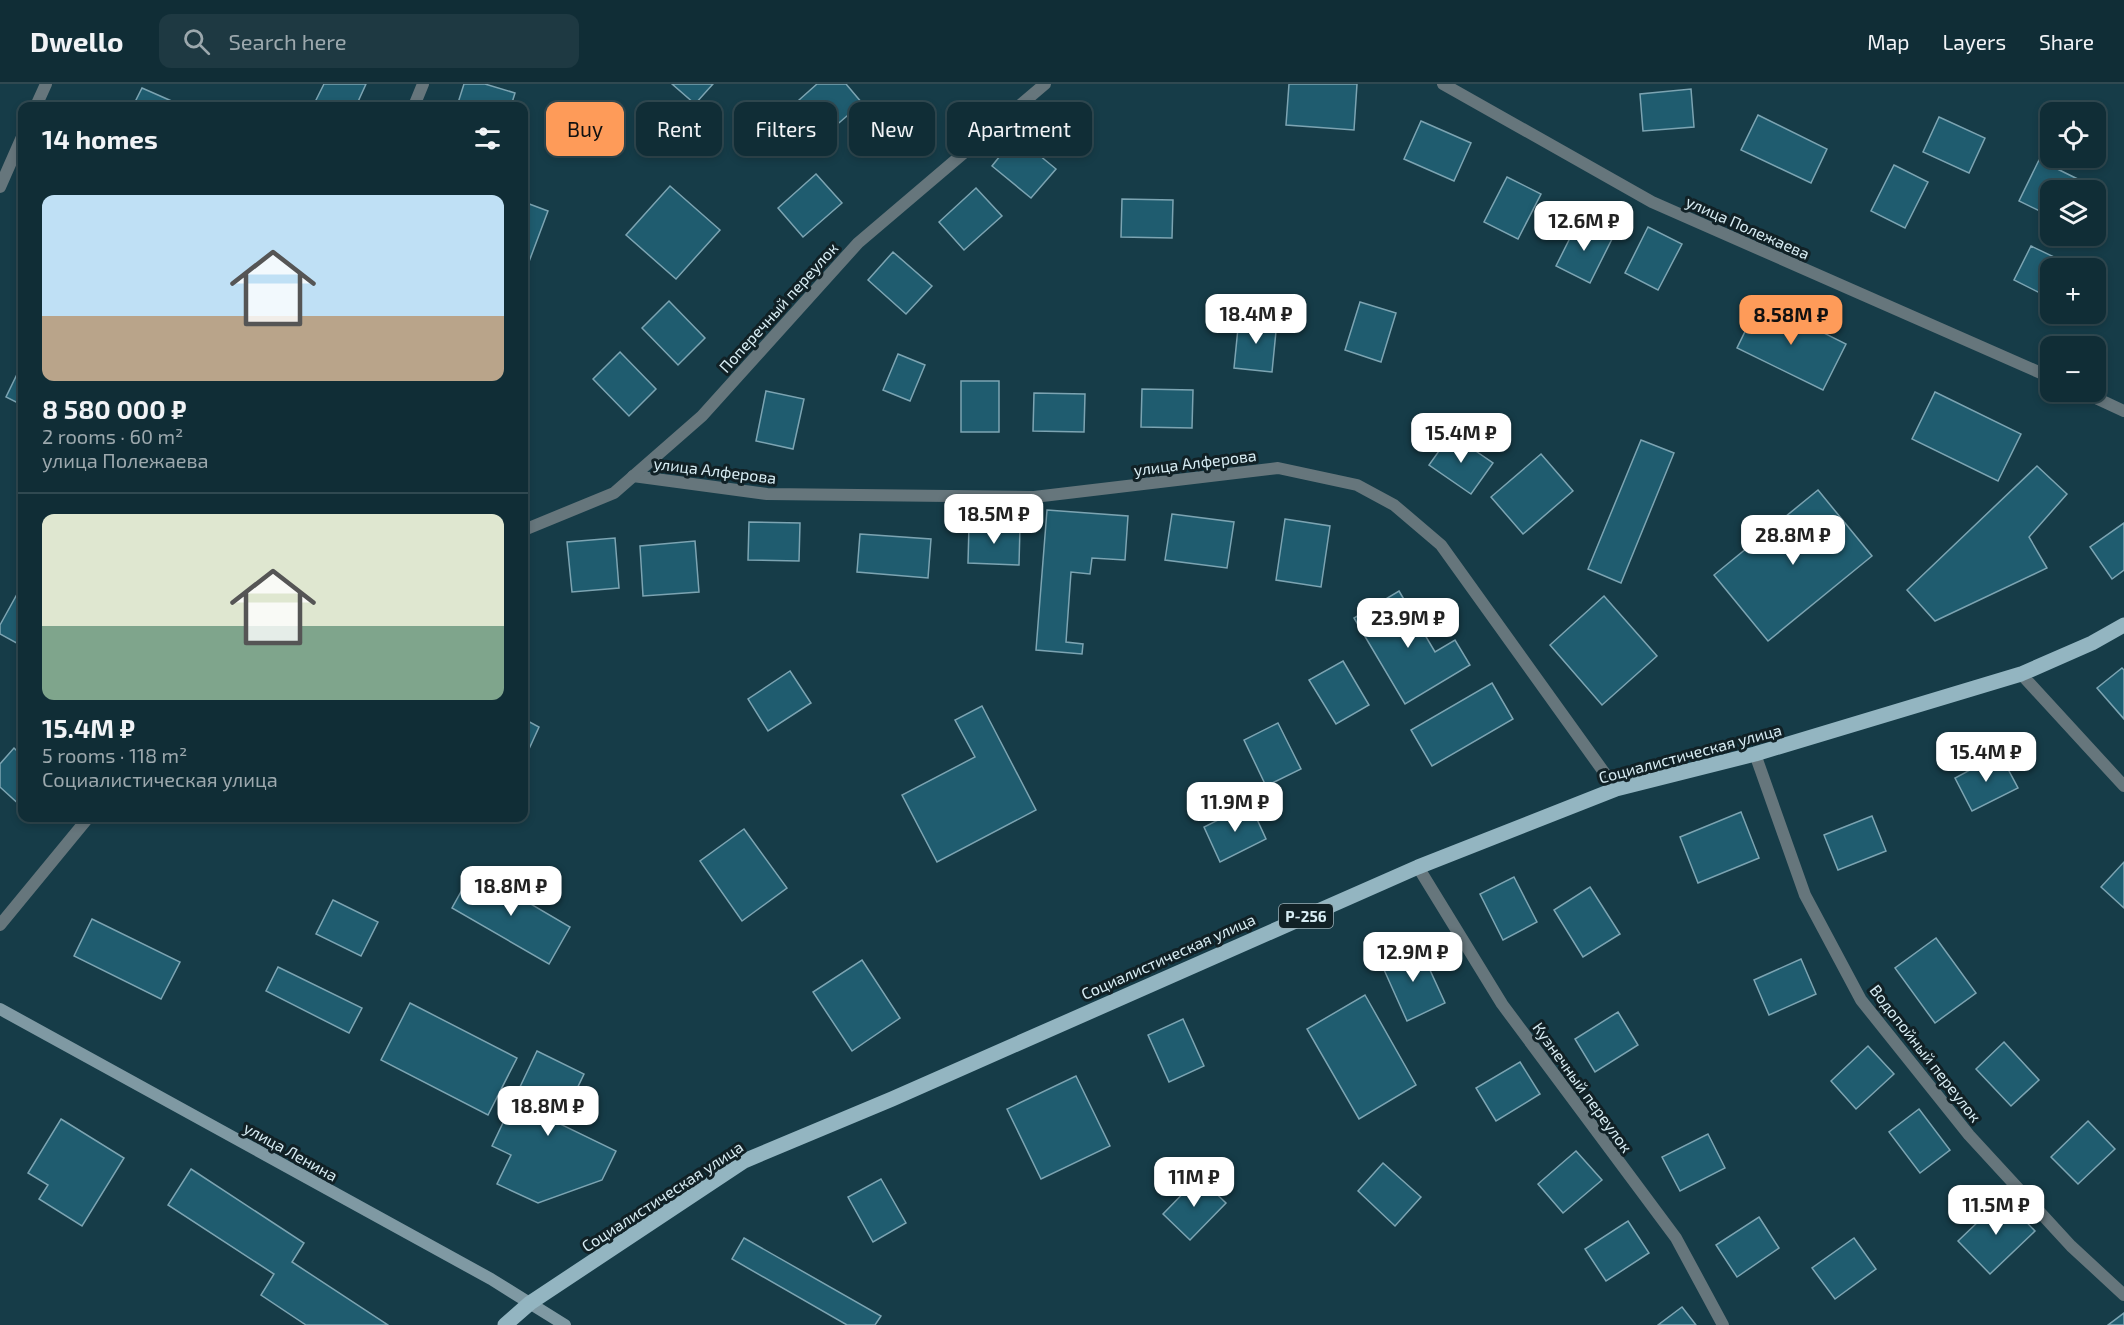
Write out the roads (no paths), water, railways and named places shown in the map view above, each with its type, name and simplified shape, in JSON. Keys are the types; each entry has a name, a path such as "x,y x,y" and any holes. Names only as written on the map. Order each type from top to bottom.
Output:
{"main road":[{"name":"Социалистическая улица","path":"505,1325 530,1303 744,1161 892,1099 1418,867 1616,789 1755,754 2021,674 2092,643 2124,625"}],"street":[{"path":"38,102 46,84"},
{"path":"416,102 423,84"},
{"name":"Поперечный переулок","path":"528,528 614,493 702,416 858,243 1045,84"},
{"name":"улица Полежаева","path":"1443,84 1652,202 2040,373"},
{"path":"0,187 18,146"},
{"path":"2105,402 2124,411"},
{"name":"улица Алферова","path":"633,476 778,494 1034,497 1278,468 1357,485 1394,505 1442,545 1616,789"},
{"path":"2021,674 2124,786"},
{"name":"Водопойный переулок","path":"1755,754 1805,895 1861,1000 1969,1135 2071,1246 2124,1295"},
{"path":"0,925 85,822"},
{"name":"Кузнечный переулок","path":"1418,867 1502,1004 1676,1238 1723,1325"},
{"name":"улица Ленина","path":"0,1010 492,1279 565,1325"}]}
